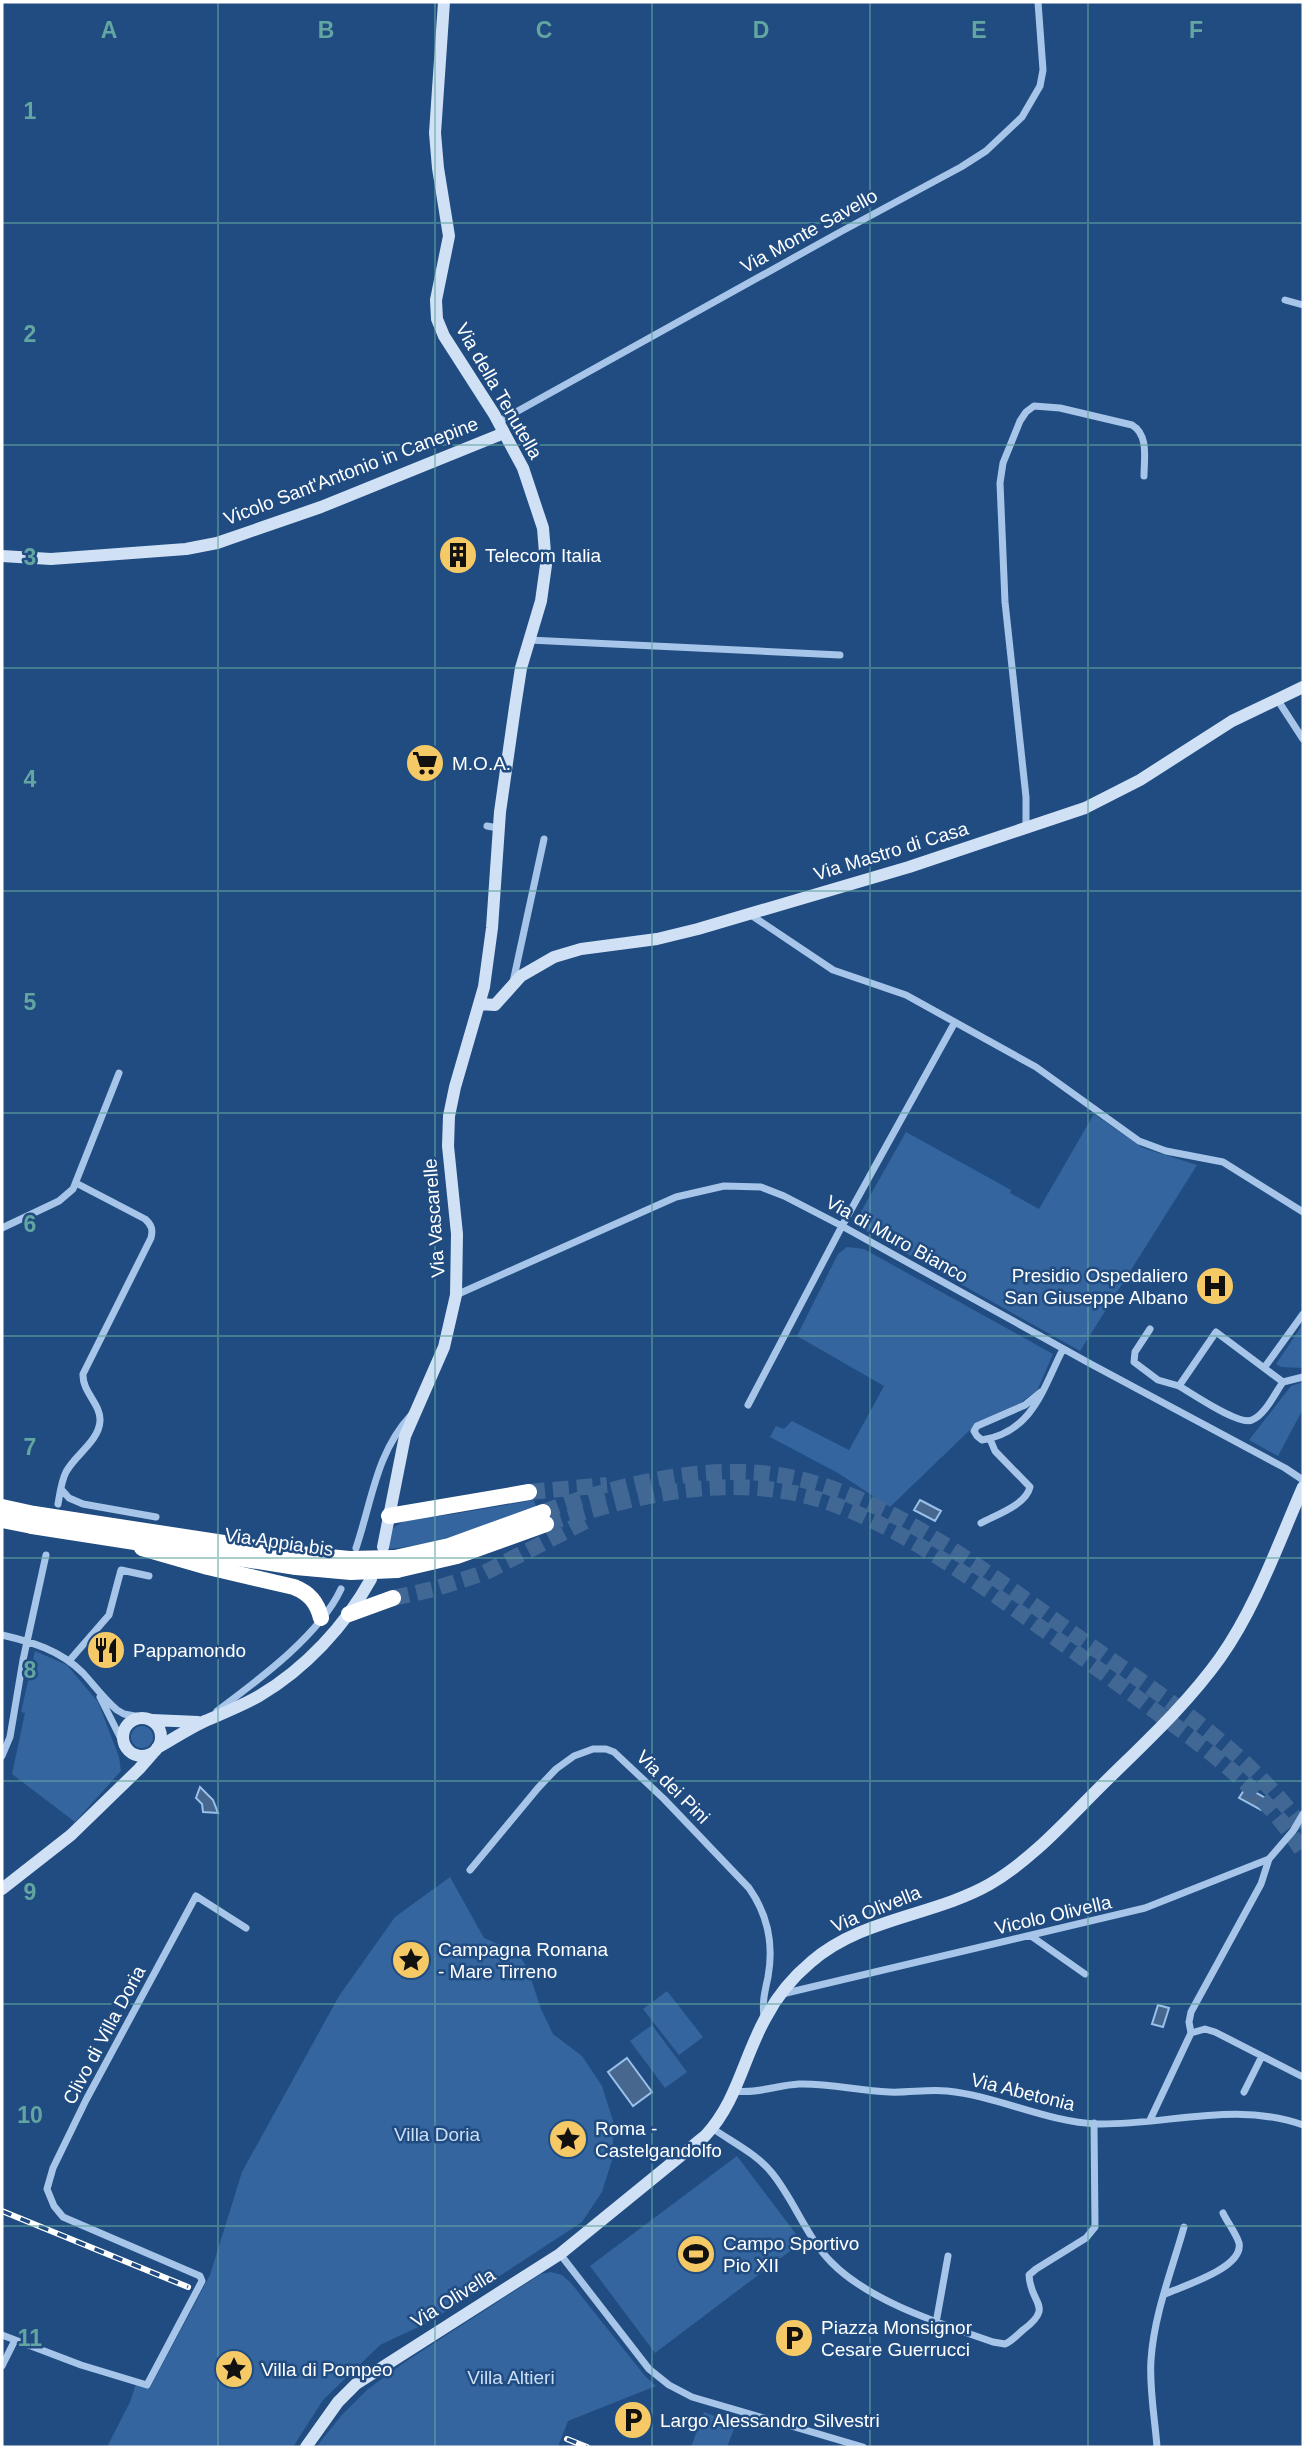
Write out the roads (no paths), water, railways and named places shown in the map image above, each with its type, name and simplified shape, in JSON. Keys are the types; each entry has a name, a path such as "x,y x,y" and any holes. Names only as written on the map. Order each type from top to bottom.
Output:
{"highway":[{"path":"390,1516 529,1492"},
{"name":"Via Appia bis","path":"2,1507 33,1520 113,1539 296,1567 351,1572 392,1558 449,1546 544,1518"},
{"name":"Via Appia bis","path":"2,1520 33,1520 304,1555 349,1559 392,1558"},
{"path":"113,1539 178,1559 300,1589 314,1601 321,1618"},
{"path":"349,1614 393,1598"}],"street":[{"name":"Via della Tenutella","path":"444,2 435,133 449,236 436,300 436,316 444,336 501,427 528,480 543,528 546,565 516,695 493,827 491,940 480,1004"},
{"name":"Via Monte Savello","path":"501,427 842,230 961,167 986,150 1022,117 1040,86 1042,70 1038,2"},
{"path":"1285,300 1303,305"},
{"path":"1026,828 1026,797 1004,590 1000,483 1007,449 1028,409 1038,405 1060,408 1136,427 1143,440 1144,476"},
{"name":"Vicolo Sant'Antonio in Canepine","path":"2,556 51,559 186,549 221,542 321,507 501,427"},
{"path":"529,640 840,655"},
{"name":"Via Mastro di Casa","path":"480,1004 495,1005 513,984 538,964 570,952 657,939 750,914 909,867 1085,808 1117,793 1224,726 1303,687"},
{"path":"1277,699 1303,739"},
{"path":"513,984 544,839"},
{"path":"750,914 833,970 905,995 1050,1075 1139,1141 1166,1151 1223,1162 1303,1212"},
{"name":"Via Vascarelle","path":"392,1558 390,1516 405,1436 444,1347 456,1295 457,1234 448,1146 449,1116 480,1004"},
{"path":"748,1405 842,1226 955,1022"},
{"path":"2,1228 69,1194 76,1183 119,1073"},
{"path":"58,1504 67,1470 94,1436 100,1421 85,1386 83,1374 152,1232 145,1219 76,1183"},
{"name":"Via di Muro Bianco","path":"456,1295 668,1200 703,1190 737,1185 761,1188 784,1196 842,1226 1303,1480"},
{"path":"1264,1367 1303,1314"},
{"path":"1150,1329 1135,1352 1134,1362 1158,1380 1179,1386 1238,1420 1254,1420 1283,1382 1303,1377"},
{"path":"1179,1386 1216,1332 1283,1382"},
{"path":"1041,1392 1025,1405 977,1426 974,1431 977,1436 982,1440 990,1439 1018,1425 1032,1412 1063,1349"},
{"path":"356,1548 385,1451 397,1431 416,1409"},
{"path":"981,1523 1021,1501 1029,1492 1029,1483 995,1451 990,1439"},
{"name":"Via Olivella","path":"306,2447 338,2402 356,2384 560,2254 698,2143 712,2128 736,2091 764,2020 782,1994 810,1963 836,1945 878,1926 979,1890 1012,1869 1054,1833 1184,1702 1212,1669 1244,1617 1303,1487"},
{"path":"61,1489 69,1498 83,1504 156,1517"},
{"path":"2,1756 10,1737 46,1555"},
{"path":"69,1661 109,1615 121,1570 149,1576"},
{"path":"110,1796 127,1769 122,1737 125,1726 134,1718 202,1722 249,1702 281,1682 315,1652 349,1614 371,1579"},
{"path":"97,1690 125,1746 136,1755 155,1750 202,1722 269,1671 321,1618 341,1590"},
{"path":"2,1636 49,1649 69,1661 120,1712 146,1718 157,1724 161,1736 155,1750 139,1769 62,1843 2,1889"},
{"name":"Via dei Pini","path":"470,1870 538,1788 564,1762 574,1755 593,1749 614,1752 679,1813 758,1901 769,1931 771,1949 763,1999 764,2020"},
{"name":"Vicolo Olivella","path":"782,1994 1145,1908 1269,1859 1293,1832 1303,1814"},
{"path":"1150,2120 1191,2033 1191,2012 1261,1884 1269,1859"},
{"name":"Clivo di Villa Doria","path":"15,2340 81,2365 147,2385 202,2281 197,2273 63,2217 54,2206 47,2189 86,2100 196,1896 246,1928"},
{"path":"1031,1936 1084,1973"},
{"path":"1191,2033 1212,2031 1303,2077"},
{"path":"1244,2092 1262,2056"},
{"name":"Via Abetonia","path":"736,2091 805,2084 889,2092 945,2091 967,2094 1053,2117 1094,2123 1248,2114 1303,2125"},
{"path":"712,2128 757,2158 771,2172 824,2254 844,2273 888,2300 936,2323 1005,2344 1038,2315 1039,2304 1029,2275 1086,2238 1095,2227 1094,2123"},
{"path":"1165,2294 1230,2265 1237,2255 1239,2244 1223,2213"},
{"path":"1157,2447 1151,2362 1157,2320 1184,2227"},
{"path":"560,2254 639,2357 669,2385 692,2397 863,2447"},
{"path":"936,2323 948,2256"},
{"path":"2,2335 15,2340 2,2366"}],"tunnel":[{"path":"543,1512 627,1486 713,1472 771,1474 812,1482 853,1496 893,1515 971,1562 1199,1723 1255,1772 1303,1828"},
{"path":"529,1492 607,1485"},
{"path":"546,1524 635,1499 727,1487 789,1492 825,1501 862,1516 934,1554 969,1577 1200,1744 1256,1793 1289,1831 1303,1852"},
{"path":"393,1598 434,1589 484,1573 590,1519"}],"railway":[{"path":"2,2211 188,2287"},
{"path":"567,2439 587,2447"}],"place":[{"name":"Telecom Italia","path":"458,555"},
{"name":"M.O.A.","path":"425,763"},
{"name":"Presidio Ospedaliero San Giuseppe Albano","path":"1215,1286"},
{"name":"Pappamondo","path":"106,1650"},
{"name":"Campagna Romana - Mare Tirreno","path":"411,1960"},
{"name":"Roma - Castelgandolfo","path":"568,2139"},
{"name":"Campo Sportivo Pio XII","path":"696,2254"},
{"name":"Piazza Monsignor Cesare Guerrucci","path":"794,2338"},
{"name":"Villa di Pompeo","path":"234,2369"},
{"name":"Largo Alessandro Silvestri","path":"633,2420"}],"park label":[{"name":"Villa Doria","path":"437,2134"},
{"name":"Villa Altieri","path":"511,2377"}]}
